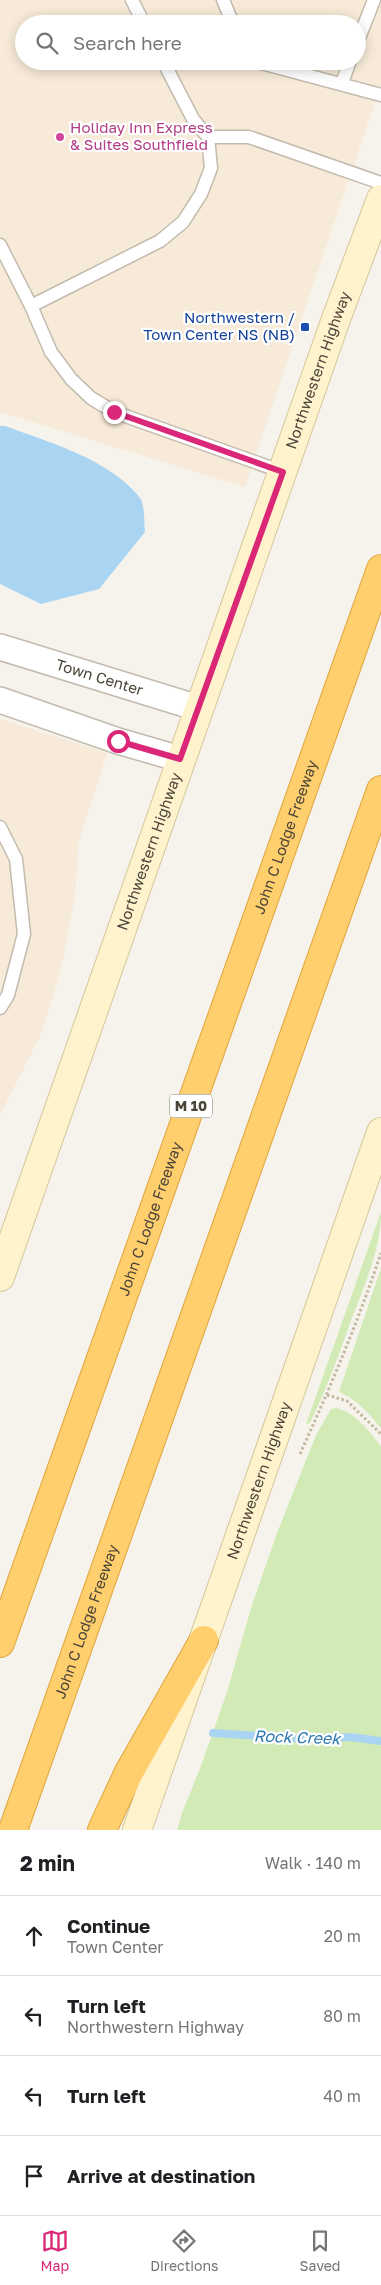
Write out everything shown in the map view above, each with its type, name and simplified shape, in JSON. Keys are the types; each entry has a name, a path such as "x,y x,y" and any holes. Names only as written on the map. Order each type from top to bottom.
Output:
{"highway":[{"name":"John C Lodge Freeway","path":"0,1643 381,569"},
{"name":"John C Lodge Freeway","path":"12,1830 381,790"},
{"path":"102,1830 128,1774 204,1640"}],"main road":[{"name":"Northwestern Highway","path":"0,1277 121,937 198,708 336,319 381,199"},
{"name":"Northwestern Highway","path":"137,1830 381,1132"}],"street":[{"name":"Town Center","path":"0,647 198,708"},
{"path":"0,700 118,741 180,759"}],"lane":[{"path":"132,0 140,15"},
{"path":"223,0 229,15"},
{"path":"366,20 374,0"},
{"path":"31,306 160,242 183,222 200,194 211,168 208,138 193,120 168,70"},
{"path":"284,70 342,83 381,95"},
{"path":"342,83 347,70"},
{"path":"208,138 249,137 381,183"},
{"path":"0,245 31,306 51,352 70,379 91,398 114,412 283,472"},
{"path":"0,827 16,859 24,934 8,995 0,1008"}],"path":[{"path":"299,1456 327,1395 368,1293 381,1253"},
{"path":"327,1395 347,1401 381,1434"}],"shaded area":[{"path":"0,0 381,0 381,84 245,487 0,412"},
{"path":"0,719 107,753 79,841 75,896 61,969 41,1034 0,1115"}],"green space":[{"path":"381,1212 376,1251 368,1277 322,1397 310,1423 306,1424"},
{"path":"381,1268 381,1428 357,1403 339,1392"},
{"path":"336,1408 355,1418 381,1446 381,1830 177,1830 227,1692 251,1608 277,1533 316,1435 331,1409"}],"water":[{"path":"0,426 5,426 59,446 96,463 128,485 142,501 145,532 99,589 41,604 0,584"}],"waterway":[{"name":"Rock Creek","path":"213,1733 306,1739 350,1737 381,1741"}],"place":[{"name":"Holiday Inn Express & Suites Southfield","path":"60,137"},
{"name":"Northwestern / Town Center NS (NB)","path":"305,327"}],"route":[{"path":"114,412 283,472 180,759 118,741"}]}
